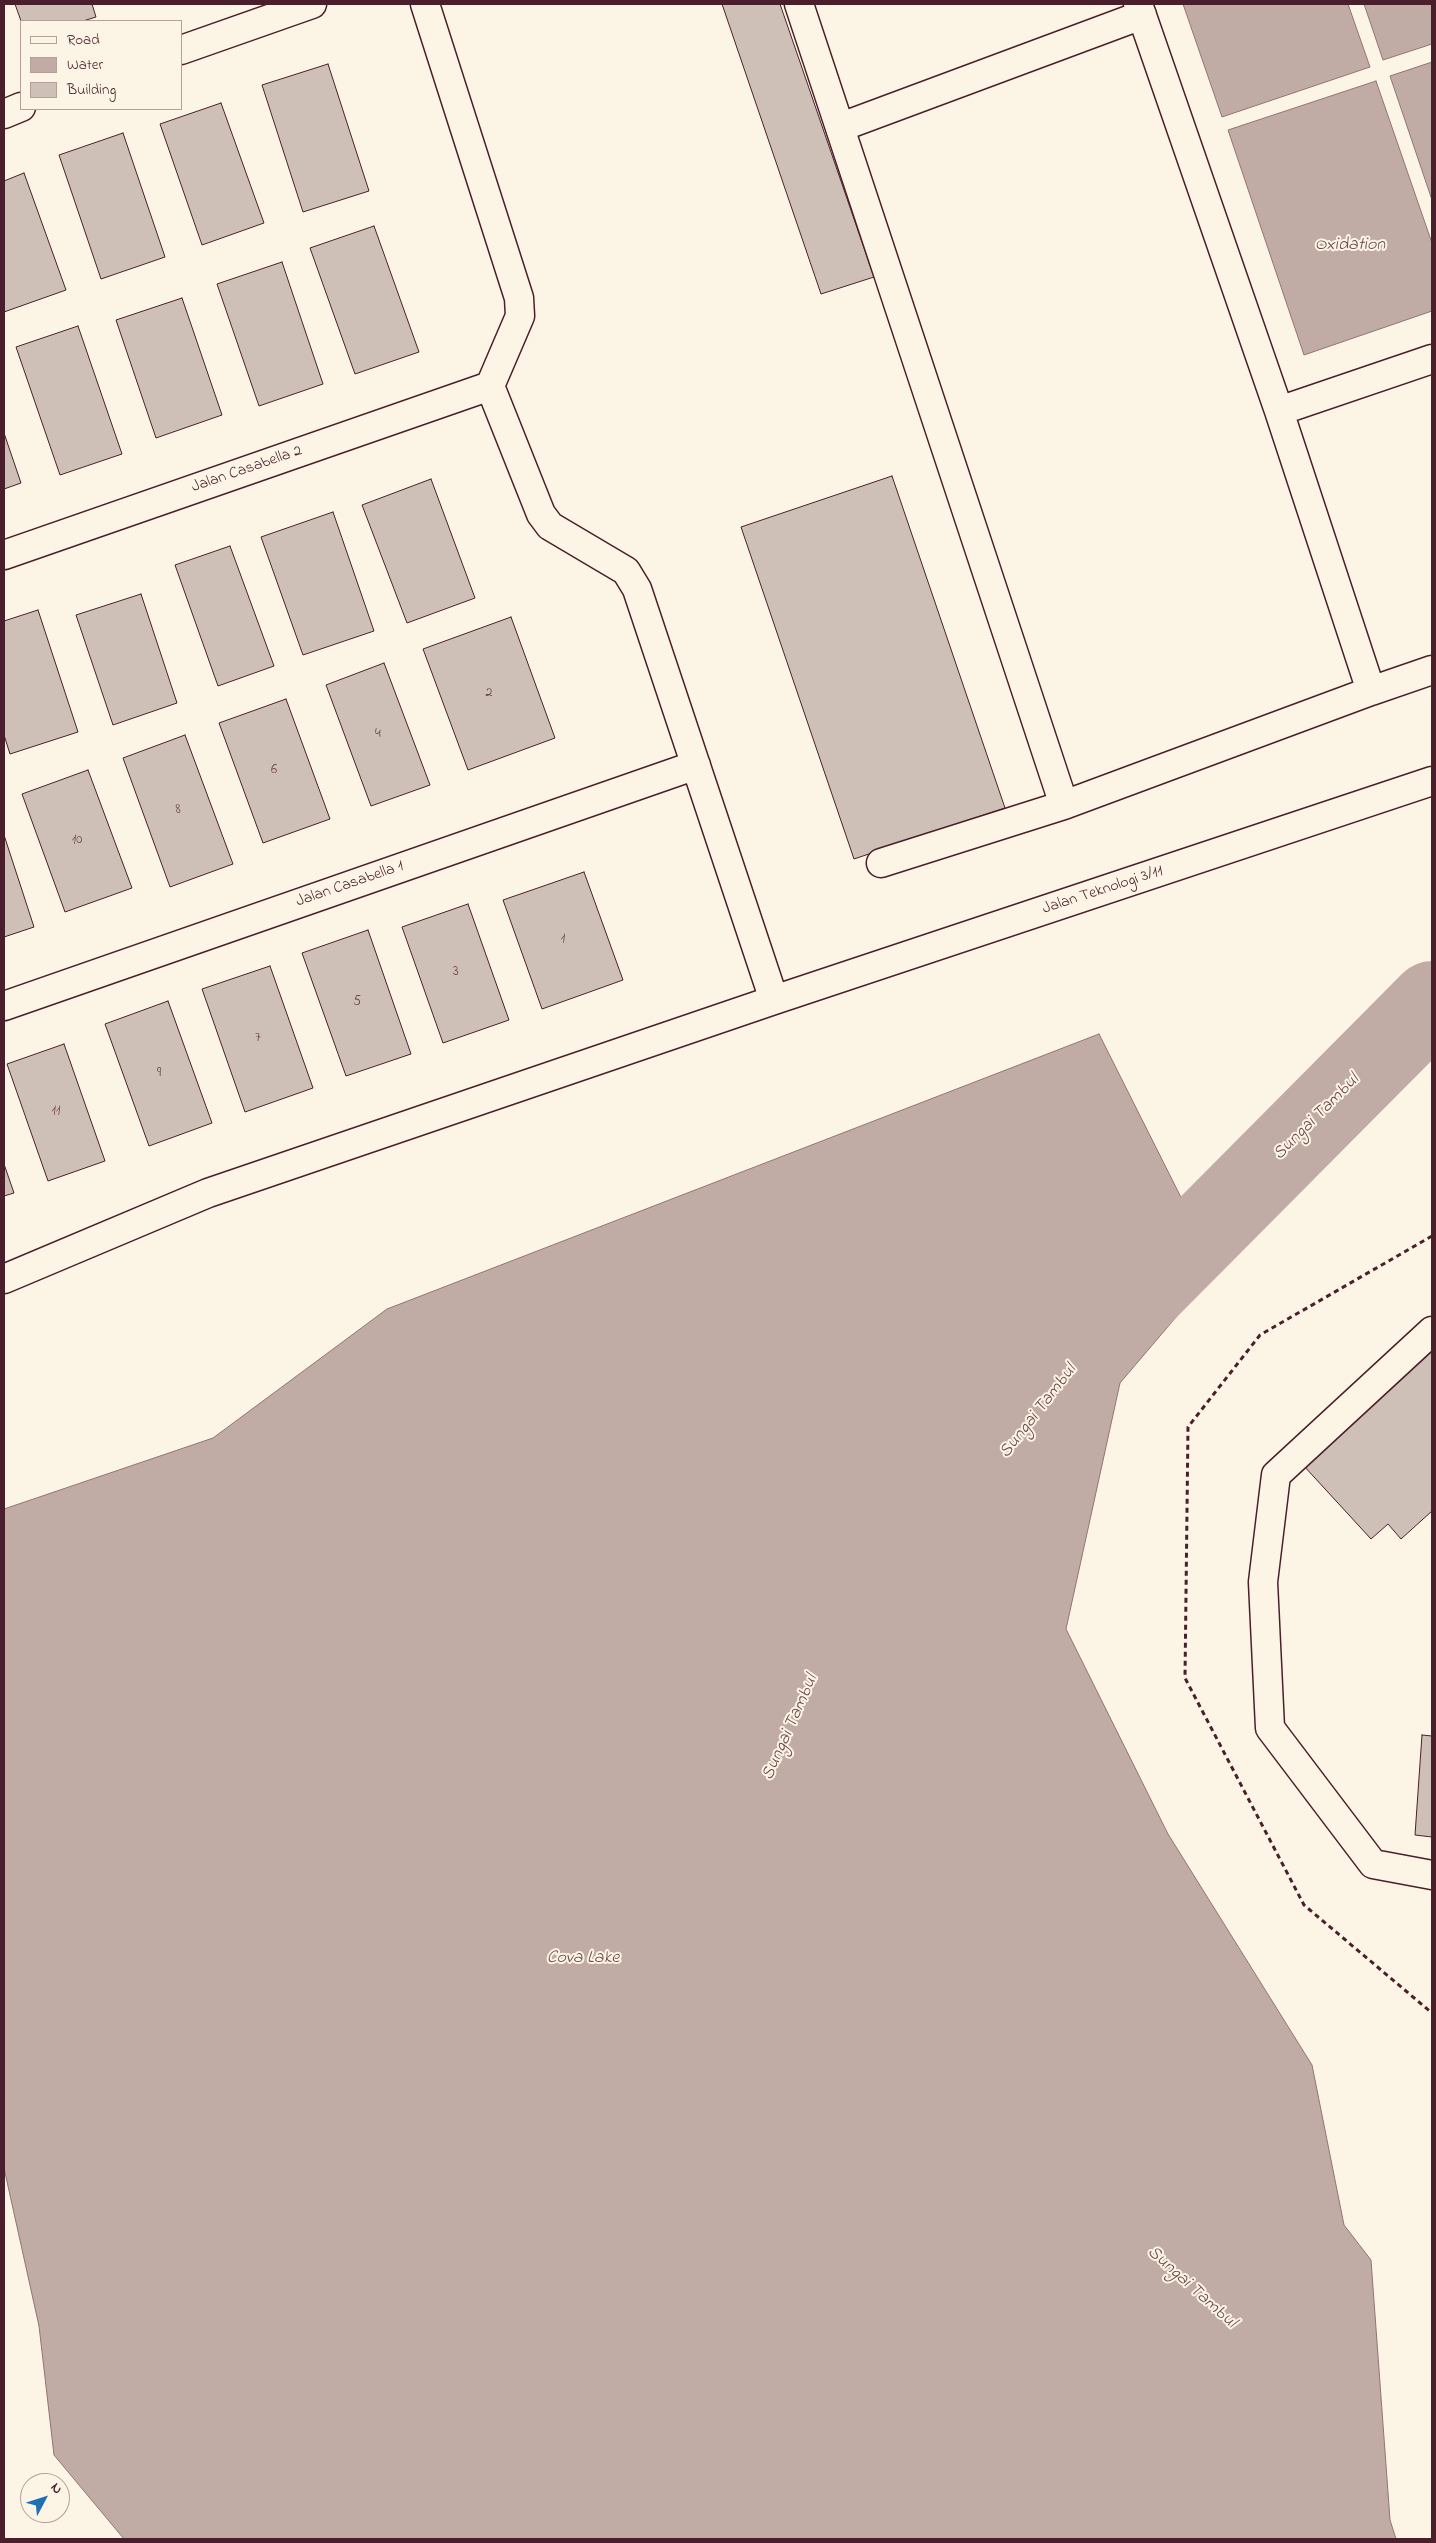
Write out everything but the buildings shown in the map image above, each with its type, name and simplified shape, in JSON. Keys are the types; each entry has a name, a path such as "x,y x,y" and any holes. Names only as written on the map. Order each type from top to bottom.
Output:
{"street":[{"path":"182,50 312,4"},
{"path":"425,4 519,298 520,316 490,386 541,514 550,526 626,571 637,589 774,1000"},
{"path":"799,4 1064,806"},
{"path":"841,127 1140,10 1279,410 1371,691"},
{"path":"4,114 20,107"},
{"path":"1279,410 1432,359"},
{"name":"Jalan Casabella 2","path":"4,555 490,386"},
{"path":"881,863 1064,806 1432,670"},
{"name":"Jalan Casabella 1","path":"4,1006 696,765"},
{"name":"Jalan Teknologi 3/11","path":"4,1279 208,1193 774,1000 1432,781"},
{"path":"1432,1331 1276,1476 1263,1582 1270,1728 1373,1864 1432,1874"}],"water":[{"path":"1183,4 1348,4 1370,67 1222,117"},
{"path":"1364,4 1432,4 1432,44 1383,60"},
{"path":"1432,62 1432,200 1390,76"},
{"name":"Oxidation","path":"1376,81 1432,243 1432,311 1304,355 1228,130"},
{"name":"Cova Lake","path":"1099,1034 1217,1269 1120,1383 1066,1629 1168,1834 1312,2065 1344,2225 1371,2260 1390,2520 1396,2539 124,2539 54,2455 39,2326 4,2168 4,1509 213,1438 387,1309"}],"waterway":[{"name":"Sungai Tambul","path":"1120,1316 1432,1002"}]}
